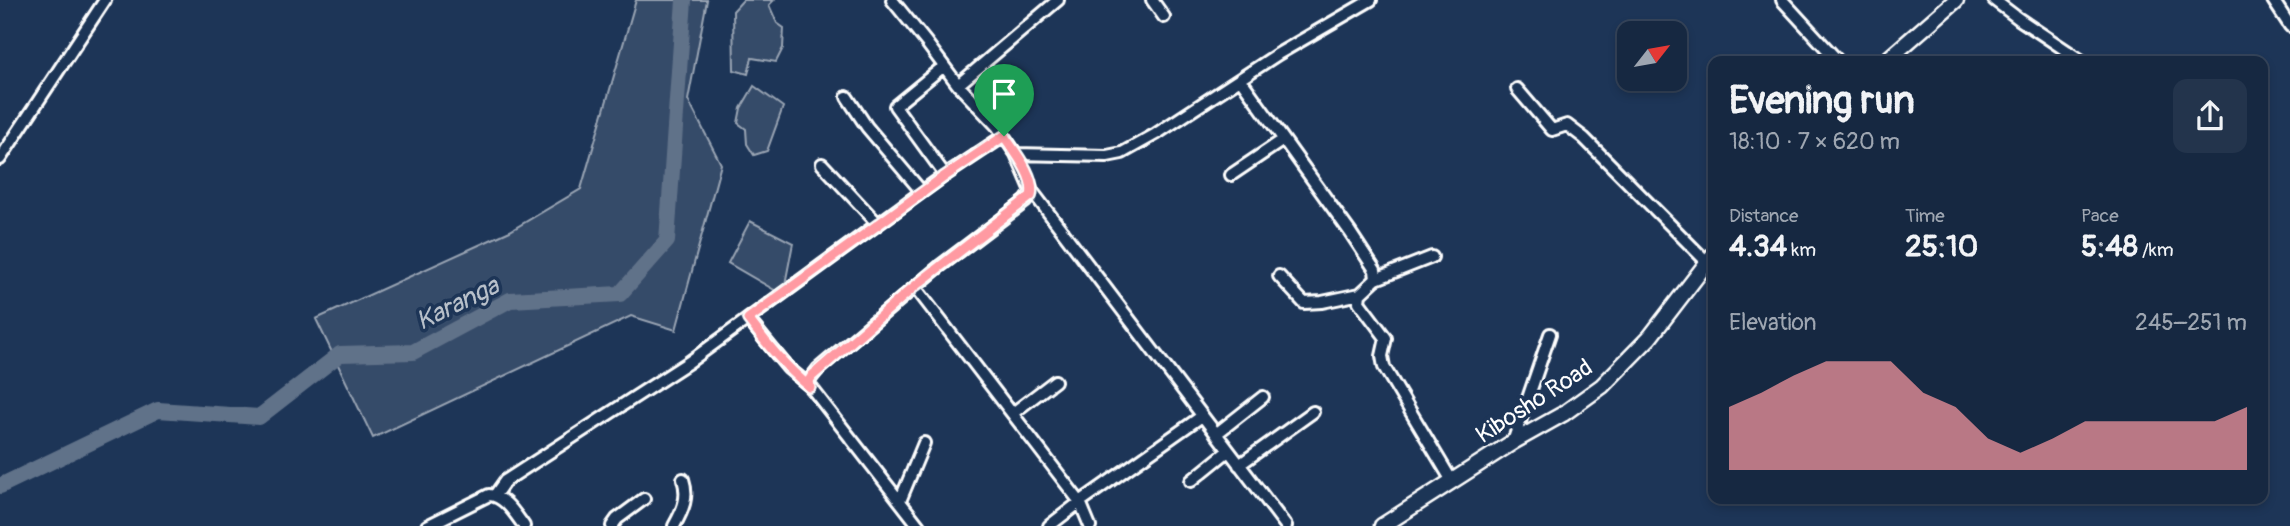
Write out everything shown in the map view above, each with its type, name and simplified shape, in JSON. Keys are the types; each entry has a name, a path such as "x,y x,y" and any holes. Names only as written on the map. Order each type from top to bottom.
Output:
{"main road":[{"path":"1892,56 1956,0"},
{"name":"Kibosho Road","path":"1382,526 1513,442 1579,404 1619,371 1650,337 1708,261"}],"street":[{"path":"0,159 105,0"},
{"path":"892,0 957,85 1004,136 1016,154 1032,191 1286,526"},
{"path":"957,85 1058,0"},
{"path":"1152,0 1164,17"},
{"path":"1016,154 1115,155 1156,134 1278,54 1371,0"},
{"path":"1782,0 1833,56"},
{"path":"1994,0 2074,56"},
{"path":"2273,0 2286,13 2290,26"},
{"path":"944,66 895,106 945,176"},
{"path":"1241,80 1371,262 1376,279"},
{"path":"1517,89 1552,130 1567,125 1584,138 1708,256"},
{"path":"847,97 867,127 922,192"},
{"path":"495,495 505,481 689,362 922,192 1004,136"},
{"path":"1231,175 1283,140"},
{"path":"822,164 878,224"},
{"path":"810,387 809,381 818,369 915,286 1026,201 1032,191"},
{"path":"1279,276 1304,303 1322,302 1360,293 1376,279 1432,257"},
{"path":"915,286 1080,502 1090,526"},
{"path":"1360,293 1360,306 1386,338 1382,356 1384,368 1452,481"},
{"path":"748,319 788,368 810,387 919,526"},
{"path":"1513,442 1550,334"},
{"path":"1013,413 1055,381"},
{"path":"1216,434 1263,397"},
{"path":"1239,465 1313,412"},
{"path":"1049,526 1202,416"},
{"path":"900,501 924,443"},
{"path":"1191,481 1228,451"},
{"path":"674,526 687,494 682,479"},
{"path":"427,526 484,496 495,495 502,499 524,526"},
{"path":"612,526 617,519 644,499"}],"shaded area":[{"path":"636,0 707,0 688,100 721,164 676,330 631,316 373,438 316,319 510,231 581,189"},
{"path":"743,0 774,0 769,5 777,23 784,28 783,48 776,62 752,58 748,74 734,70 733,11"},
{"path":"754,86 783,107 767,151 754,155 747,144 746,129 738,123 741,108"},
{"path":"750,221 793,243 783,295 728,263"}],"waterway":[{"name":"Karanga","path":"0,486 158,410 259,417 340,354 413,352 510,300 620,294 667,241 684,0"}],"route":[{"path":"1004,136 1028,177 1031,196 940,267 818,369 809,381 810,387 796,376 748,319 1004,136"}]}
